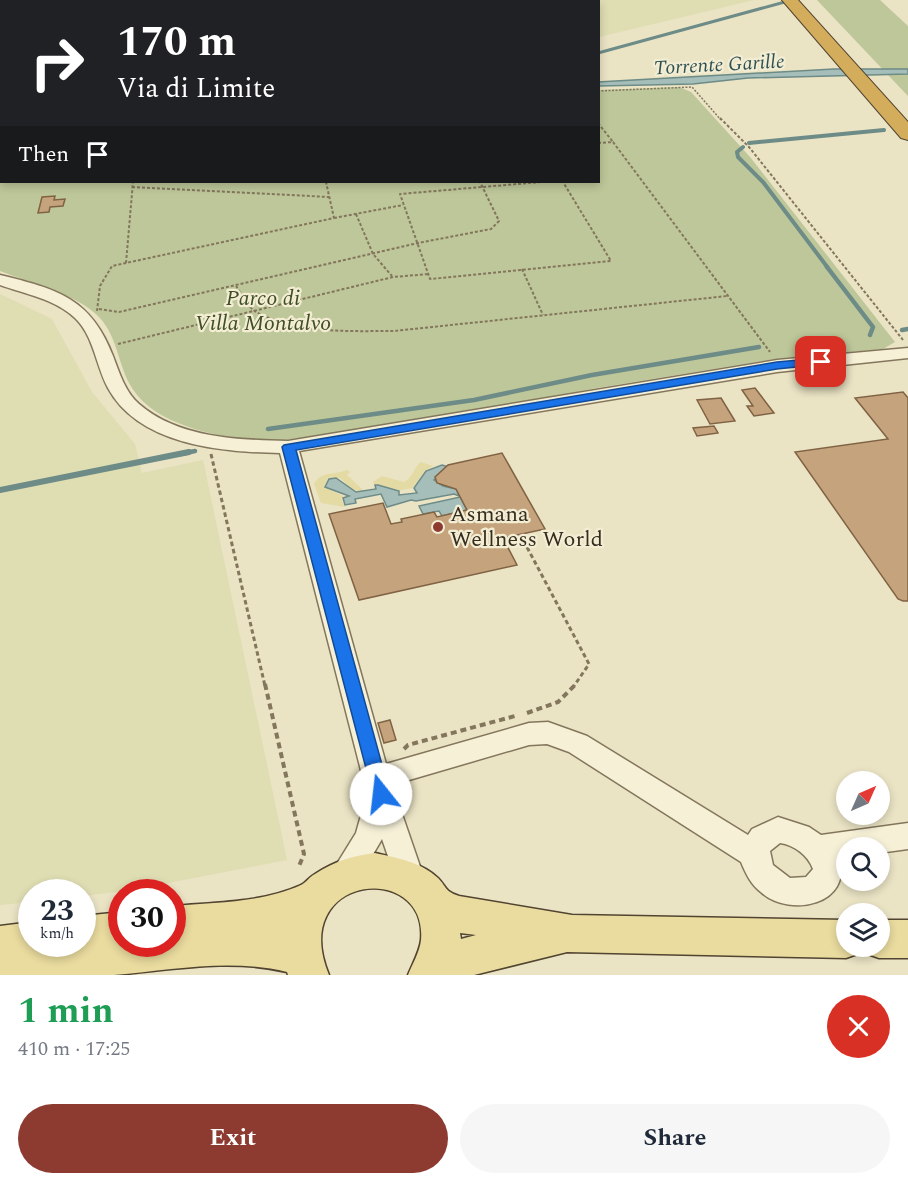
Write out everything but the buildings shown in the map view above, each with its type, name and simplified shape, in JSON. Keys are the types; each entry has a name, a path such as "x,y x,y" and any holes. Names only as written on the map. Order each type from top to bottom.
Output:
{"highway":[{"path":"800,5 908,117"},
{"path":"800,5 908,134"}],"main road":[{"path":"186,924 266,916 307,883 328,885 345,875 378,869 394,872 409,878 429,895 436,906 442,930 440,953 432,970"},
{"path":"305,966 300,933 307,883"},
{"path":"436,906 459,914 572,934 836,939"},
{"path":"432,970 572,934"},
{"path":"890,939 908,939"},
{"path":"0,945 18,943"},
{"path":"0,969 191,946 262,947 305,966"}],"street":[{"path":"0,280 92,313 101,348 118,392 138,413 172,431 212,442 288,447 777,366 908,354"},
{"path":"288,447 376,777 409,878"},
{"path":"376,777 519,736 548,733 578,744 754,854 762,875 771,884 796,894 818,887 824,879 826,869 824,858 818,848 800,834 778,830 761,837 754,854"},
{"path":"345,875 369,840 376,777"},
{"path":"818,848 908,836"}],"path":[{"path":"600,91 692,87 739,140 749,147 897,334"},
{"path":"600,126 770,353"},
{"path":"600,143 613,142"},
{"path":"126,263 133,183"},
{"path":"326,183 334,218"},
{"path":"404,205 112,266 105,272 92,313 119,312 418,243 491,230 499,221 480,183"},
{"path":"529,183 400,194 430,279 611,261 564,183"},
{"path":"132,187 329,197"},
{"path":"356,214 372,254 393,277"},
{"path":"522,269 543,315"},
{"path":"101,348 393,277 429,274"},
{"path":"236,286 254,311 300,326 341,331 394,332 727,296"},
{"path":"209,447 304,854 307,883"},
{"path":"376,777 408,745 550,707 571,693 589,664 520,534"}],"shaded area":[{"path":"600,0 754,0 600,37"},
{"path":"0,294 52,319 92,392 135,444 142,473 203,460 287,860 186,880 108,879 108,893 96,894 96,879 18,879 18,903 0,905"}],"green space":[{"path":"817,0 880,0 908,26 908,96"},
{"name":"Parco di Villa Montalvo","path":"679,87 691,92 750,157 895,342 883,349 774,359 591,389 493,410 264,443 191,428 157,412 132,388 110,333 99,317 79,302 0,271 0,183 600,183 600,90"}],"sand":[{"path":"421,462 433,466 425,471 412,488 397,491 375,485 373,482 382,476 404,482"},
{"path":"346,470 350,472 347,475 364,491 353,490 340,478 328,478 324,487 345,497 341,498 345,507 321,503 314,484 317,480 324,475"}],"water":[{"path":"834,69 908,69 908,74 748,78 693,84 600,86 600,82"},
{"path":"442,465 449,467 434,480 443,486 456,489 459,496 454,494 411,500 387,507 381,494 355,499 356,503 345,505 343,498 349,496 325,487 329,479 336,478 356,492 376,489 375,485 378,485 399,491 399,495 417,493 414,488 426,471"},
{"path":"460,497 467,510 442,516 439,511 423,514 419,506"}],"waterway":[{"path":"600,52 792,0"},
{"path":"749,143 884,130"},
{"path":"743,147 737,152 738,157 763,182 828,268"},
{"path":"827,267 873,327 870,335"},
{"path":"902,330 908,329"},
{"path":"268,429 474,400 592,375 759,347"},
{"path":"181,454 195,451"},
{"path":"0,490 189,452"}],"place":[{"name":"Asmana Wellness World","path":"438,527"}],"route":[{"path":"381,794 288,447 777,366 821,362"}],"water label":[{"name":"Torrente Garille","path":"719,65"}]}
